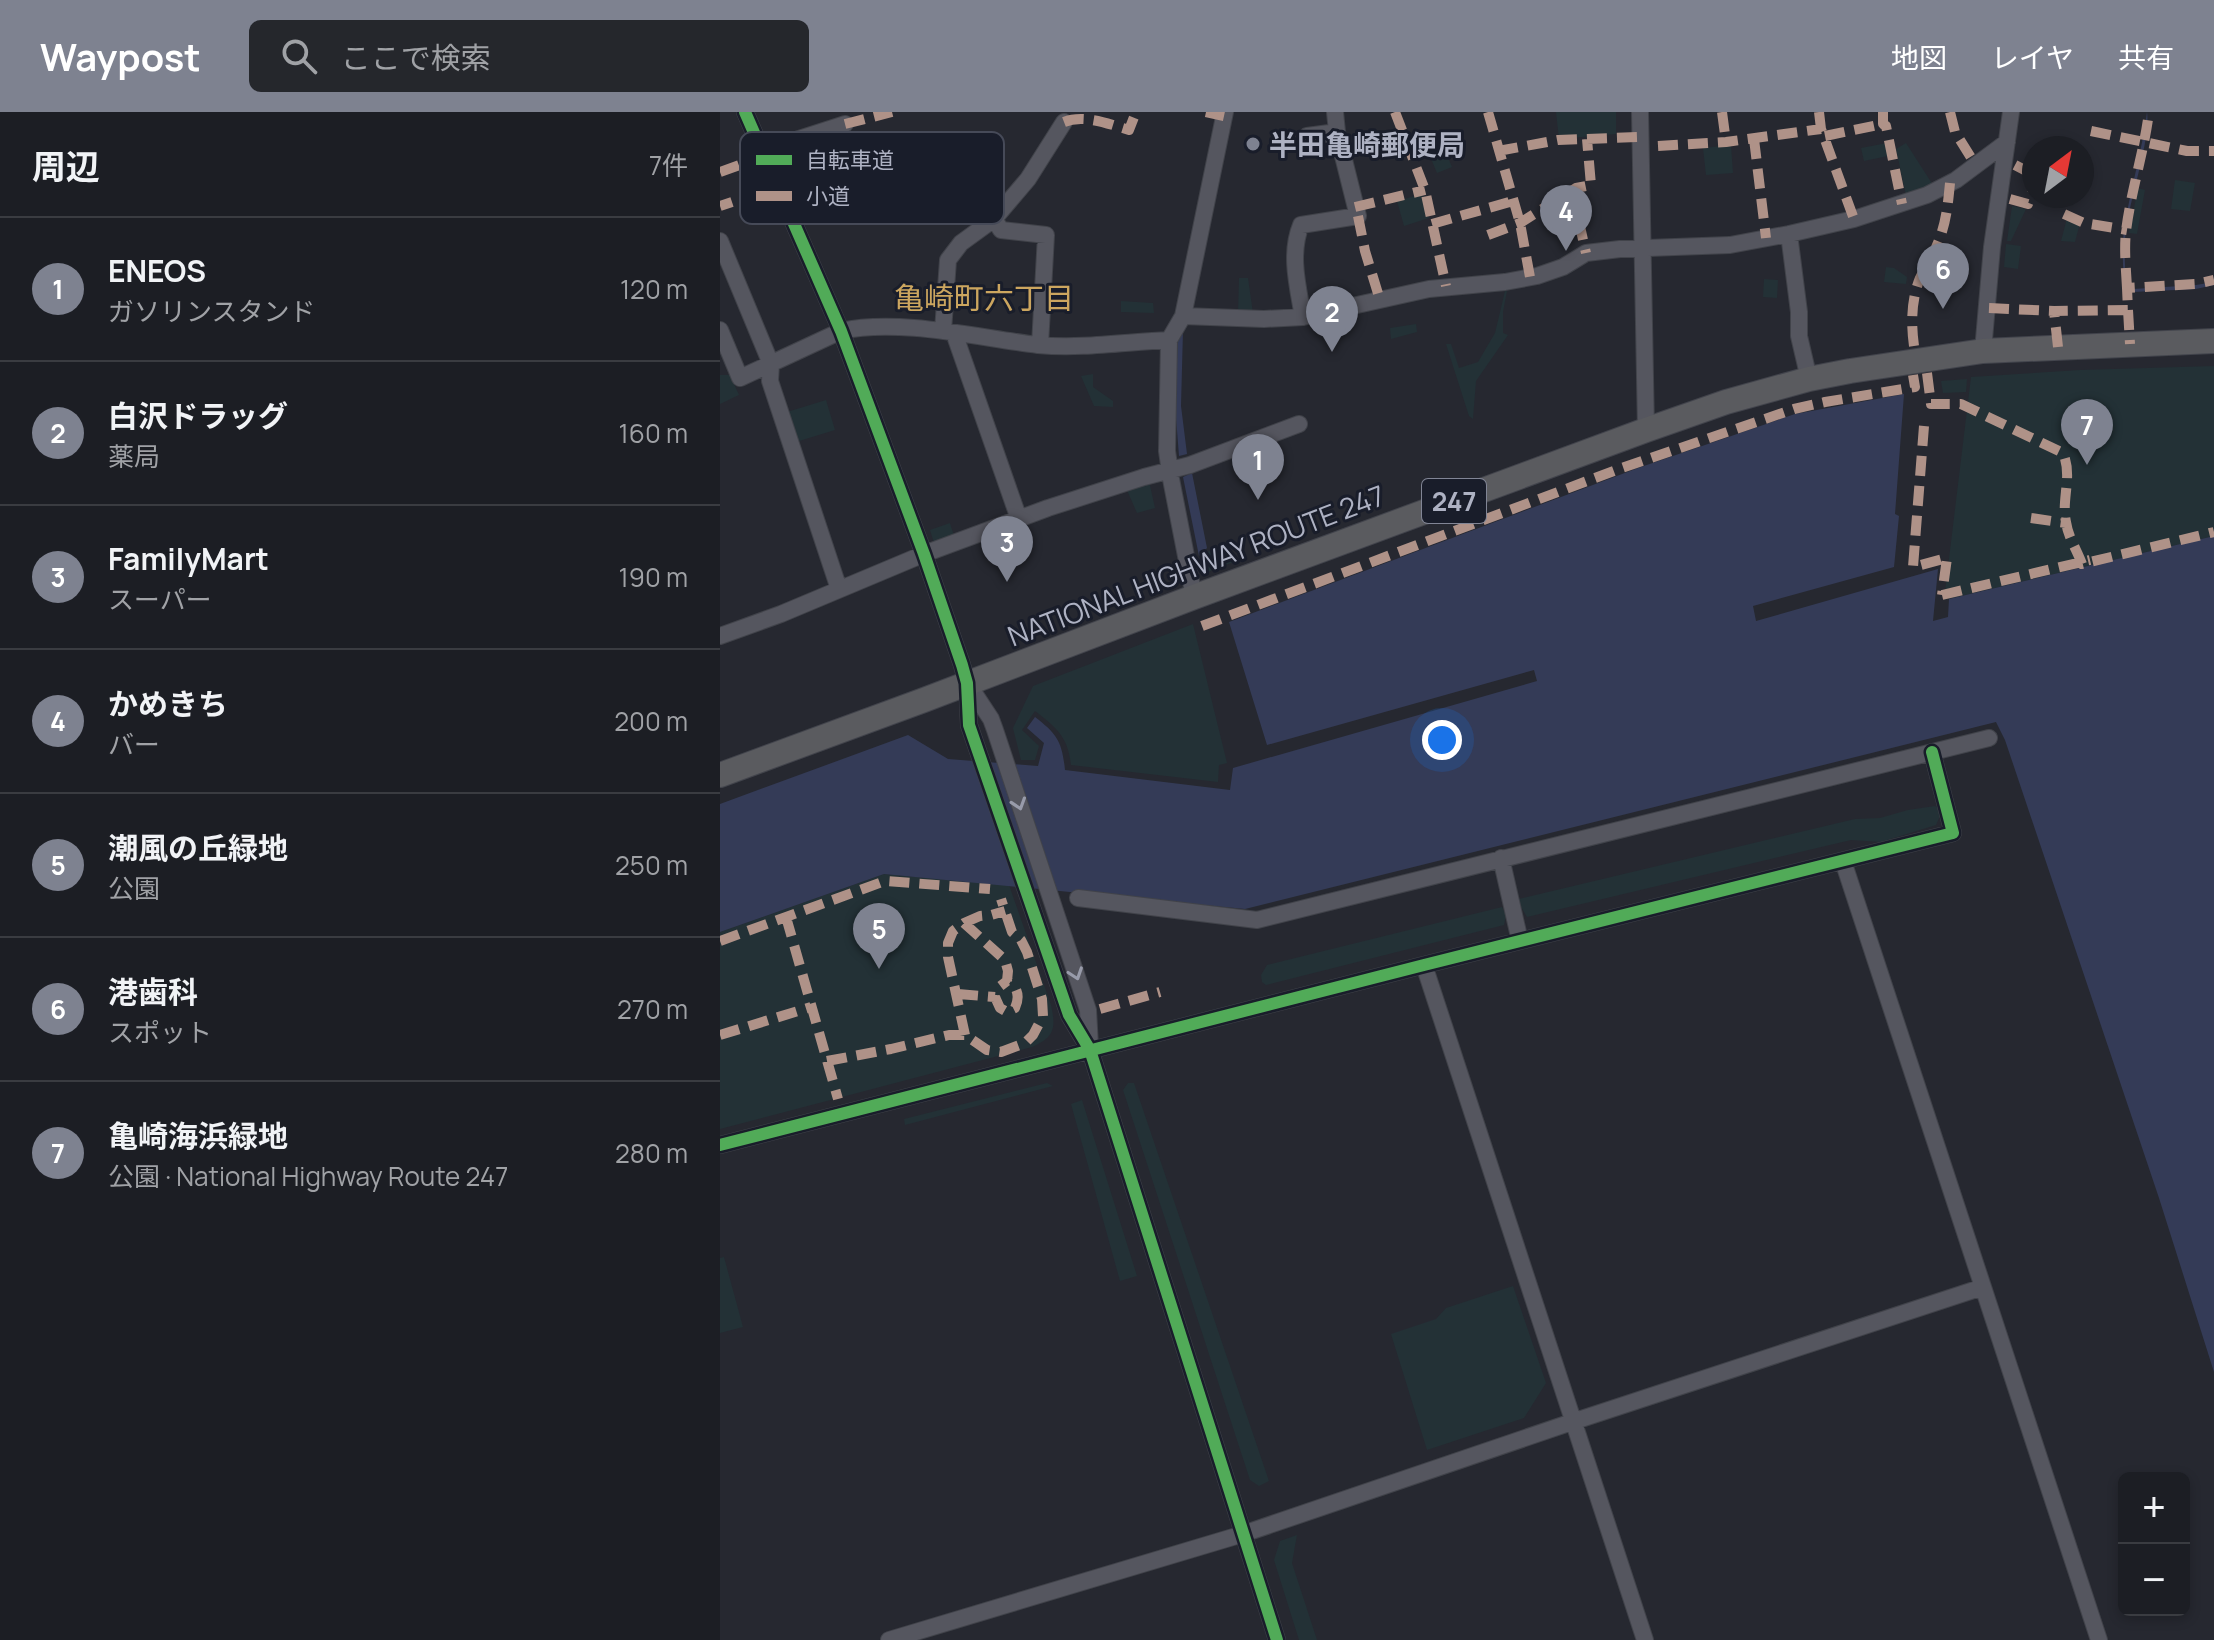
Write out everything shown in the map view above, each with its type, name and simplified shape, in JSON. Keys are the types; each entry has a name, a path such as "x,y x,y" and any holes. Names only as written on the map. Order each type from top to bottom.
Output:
{"highway":[{"name":"NATIONAL HIGHWAY ROUTE 247","path":"720,775 1726,402 1809,379 1905,361 1983,351 2214,341"}],"street":[{"path":"745,112 754,132"},
{"path":"1194,597 1178,468 1167,451 1169,340 1183,316 1225,112"},
{"path":"1303,317 1295,269 1296,237 1301,225 1358,216 1335,112"},
{"path":"1640,112 1646,430"},
{"path":"1983,351 1992,247 2011,112"},
{"path":"1004,207 1028,179 1064,122"},
{"path":"820,132 845,124"},
{"path":"1307,136 1337,132"},
{"path":"1183,316 1303,317 1437,288 1537,276 1563,267 1586,253 1730,245 1789,234 1854,219 1927,195 1956,180 2007,142"},
{"path":"794,224 841,331 924,554 967,683 995,730 1088,1010 1090,1050"},
{"path":"987,224 961,243 948,260 948,332 1019,519"},
{"path":"997,224 1001,230 1046,235 1040,345"},
{"path":"1789,234 1799,336 1809,379"},
{"path":"720,241 771,364 770,381 839,589"},
{"path":"720,330 740,378 841,331 859,327 948,332 1040,345 1169,340"},
{"path":"720,636 1019,519 1178,468 1299,424"},
{"path":"967,683 969,725 1069,1015 1090,1050 1277,1640"},
{"path":"1078,898 1257,920 1989,738"},
{"path":"720,1145 1953,833 1932,752"},
{"path":"1501,858 1520,941"},
{"path":"1843,861 2099,1640"},
{"path":"1424,965 1645,1640"},
{"path":"889,1640 1243,1534 1983,1287"}],"shaded area":[{"path":"1556,112 1616,112 1616,134 1559,139"},
{"path":"1887,143 1888,156 1864,161 1861,148"},
{"path":"1906,143 1933,185 1906,195 1896,149"},
{"path":"1731,145 1733,173 1706,175 1703,148"},
{"path":"1444,148 1452,167 1437,173 1429,154"},
{"path":"2175,180 2195,183 2190,211 2171,209"},
{"path":"2138,188 2145,190 2137,234 2129,233"},
{"path":"1422,194 1429,218 1404,226 1397,201"},
{"path":"2012,206 2026,209 2011,241 2007,241"},
{"path":"2067,218 2080,223 2075,242 2061,241"},
{"path":"2006,244 2021,246 2018,269 2004,267"},
{"path":"1886,267 1894,268 1907,277 1906,284 1884,282"},
{"path":"1239,278 1248,278 1253,313 1238,314"},
{"path":"1764,279 1778,280 1777,298 1763,297"},
{"path":"1505,291 1503,333 1508,335 1476,381 1473,419 1469,416 1446,344 1451,344 1459,368 1478,362 1495,333"},
{"path":"1121,301 1153,303 1154,313 1121,312"},
{"path":"1416,324 1417,332 1391,339 1390,328"},
{"path":"2214,366 2214,536 1944,600 1971,377"},
{"path":"1093,374 1093,387 1113,401 1113,407 1094,406 1081,376"},
{"path":"720,375 730,375 739,395 720,404"},
{"path":"1967,379 1966,392 1943,393 1941,381"},
{"path":"826,400 835,430 796,442 787,412"},
{"path":"1149,481 1155,508 1137,513 1126,488"},
{"path":"950,523 954,536 934,543 930,530"},
{"path":"1209,551 1236,561 1205,573 1201,558"},
{"path":"1193,624 1227,763 1219,765 1218,782 1071,765 1060,734 1035,711 1022,730 1039,746 1035,760 1021,760 1013,728 1033,686"},
{"path":"1935,806 1940,816 1936,825 1881,842 1851,840 1527,917 1519,899 1855,819 1880,818"},
{"path":"884,874 1009,885 1051,1005 1052,1031 1032,1047 720,1129 720,932"},
{"path":"1502,907 1506,915 1504,925 1266,985 1262,982 1261,975 1267,965"},
{"path":"1047,1083 1053,1086 905,1125 904,1119"},
{"path":"1128,1083 1134,1083 1269,1481 1259,1486 1250,1480 1123,1090"},
{"path":"1082,1100 1137,1276 1120,1281 1071,1104"},
{"path":"724,1257 743,1327 720,1333 720,1258"},
{"path":"1513,1286 1546,1383 1524,1418 1427,1450 1391,1334 1436,1319 1446,1308"},
{"path":"1297,1535 1292,1563 1317,1640 1299,1640 1274,1560 1280,1541"}],"water":[{"path":"2147,112 2146,137 2126,230 2127,300 2123,264 2124,230"},
{"path":"2214,282 2214,285 2196,289 2133,292 2133,289"},
{"path":"1183,330 1181,406 1187,454 1179,456 1175,405 1178,337"},
{"path":"1904,394 1894,567 1753,606 1756,621 1938,569 1933,621 1948,617 1949,599 2214,536 2214,1372 2159,1198 2005,740 1996,722 1245,909 884,874 720,932 720,804 908,735 948,759 1038,766 1044,743 1027,728 1035,717 1057,739 1065,770 1230,790 1233,768 1537,681 1534,670 1267,745 1229,622 1638,468 1795,414"},
{"path":"1192,473 1207,548 1199,556 1183,477"}],"marked path":[{"path":"845,124 892,112"},
{"path":"1064,122 1088,119 1129,130 1136,112"},
{"path":"1206,112 1224,116"},
{"path":"1395,112 1425,190 1446,286"},
{"path":"1488,112 1520,223 1530,277"},
{"path":"1722,112 1726,142"},
{"path":"1819,112 1821,129 1854,219"},
{"path":"1883,112 1883,124 1886,126 1902,204"},
{"path":"1950,112 1955,132 1975,164"},
{"path":"2127,288 2126,231 2149,112"},
{"path":"1825,136 1883,124"},
{"path":"1658,146 1726,142 1821,129"},
{"path":"2091,131 2187,151 2214,151"},
{"path":"1498,151 1558,140 1640,137"},
{"path":"1488,235 1520,223 1576,188 1591,185 1587,139"},
{"path":"1754,139 1766,238"},
{"path":"720,172 740,165"},
{"path":"2015,165 2022,169"},
{"path":"1914,346 1913,303 1920,278 1943,230 1950,183"},
{"path":"1355,207 1425,190"},
{"path":"1572,191 1586,253"},
{"path":"2010,199 2022,202"},
{"path":"1432,224 1513,201"},
{"path":"720,206 732,202"},
{"path":"2064,214 2084,223 2127,230"},
{"path":"1358,216 1380,300"},
{"path":"2058,347 2054,311 2128,310 2127,288 2214,280"},
{"path":"1989,308 2054,311"},
{"path":"2128,310 2130,344"},
{"path":"1927,373 1931,404 1961,404 2063,453 2067,470 2066,522 2082,564 2214,532"},
{"path":"1202,626 1619,469 1794,409 1915,387 1913,375"},
{"path":"1924,426 1913,567 1947,558 1942,595"},
{"path":"2031,518 2066,523"},
{"path":"1942,595 2090,560"},
{"path":"720,941 885,881 990,889"},
{"path":"827,1061 949,1035 965,1035 987,1050 1001,1052 1025,1043 1043,1016 1042,999 1027,952 1012,932 1001,899"},
{"path":"965,1035 948,957 948,943 953,931 964,923 1005,911"},
{"path":"786,917 838,1099"},
{"path":"964,923 1005,960 1007,981 1014,986 1018,996 1015,1008 1007,1012 1000,1008 995,997 999,987 1007,981"},
{"path":"1100,1009 1160,992"},
{"path":"958,994 995,997"},
{"path":"720,1035 811,1007"}],"cycle path":[{"path":"745,112 754,132"},
{"path":"794,224 841,331 962,665 967,683 969,725 1069,1015 1090,1050 1277,1640"},
{"path":"720,1145 1953,833 1932,752"}],"place":[{"name":"半田亀崎郵便局","path":"1253,144"},
{"name":"かめきち","path":"1566,251"},
{"name":"港歯科","path":"1943,309"},
{"name":"白沢ドラッグ","path":"1332,352"},
{"name":"亀崎海浜緑地","path":"2087,465"},
{"name":"ENEOS","path":"1258,500"},
{"name":"FamilyMart","path":"1007,582"},
{"name":"潮風の丘緑地","path":"879,969"}],"district":[{"name":"亀崎町六丁目","path":"984,297"}]}
